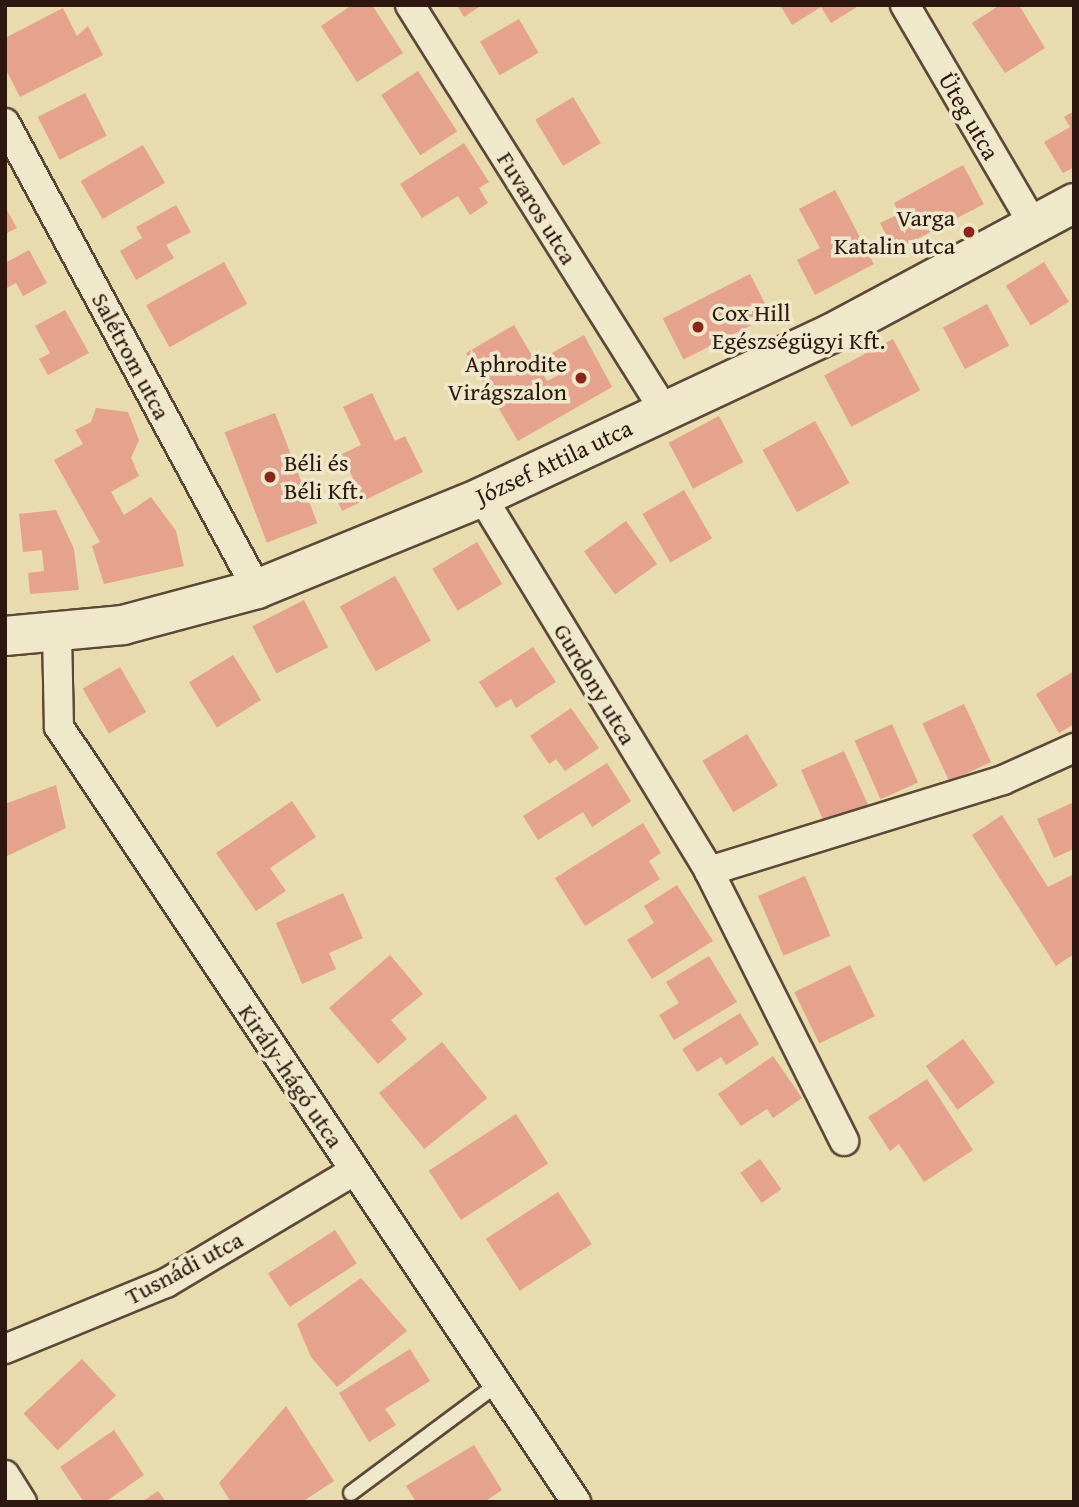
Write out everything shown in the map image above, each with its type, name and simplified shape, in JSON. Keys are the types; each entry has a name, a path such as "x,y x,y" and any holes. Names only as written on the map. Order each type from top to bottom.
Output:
{"street":[{"name":"Fuvaros utca","path":"410,5 665,411"},
{"name":"Üteg utca","path":"905,5 1034,226"},
{"name":"Salétrom utca","path":"5,124 257,589"},
{"name":"József Attila utca","path":"5,636 57,633 176,614 257,589 482,497 665,411 901,299 1074,204"},
{"name":"Gurdony utca","path":"482,497 709,871 844,1141"},
{"name":"Király-hágó utca","path":"57,633 59,727 576,1502"},
{"path":"709,871 1003,780 1074,748"},
{"name":"Tusnádi utca","path":"5,1349 166,1283 354,1171"},
{"path":"5,1475 22,1502"}],"lane":[{"path":"351,1493 498,1384"}],"building":[{"path":"352,5 372,5 403,53 357,82 321,26"},
{"path":"457,5 482,5 464,17"},
{"path":"780,5 860,5 831,23 821,7 792,25"},
{"path":"1000,5 1019,5 1045,48 1005,73 972,23"},
{"path":"63,8 77,36 88,26 103,55 20,97 5,68 5,38"},
{"path":"519,19 538,53 500,75 480,42"},
{"path":"418,71 457,131 420,155 381,95"},
{"path":"85,93 107,136 60,160 38,117"},
{"path":"573,97 601,143 563,166 535,120"},
{"path":"1074,111 1074,167 1063,173 1044,142 1070,127 1064,117"},
{"path":"464,143 489,182 479,188 488,203 470,215 458,196 422,218 400,184"},
{"path":"143,145 165,183 103,219 81,181"},
{"path":"963,165 984,204 894,251 880,223 899,214 894,203"},
{"path":"835,190 874,264 815,295 797,260 820,248 799,209"},
{"path":"176,205 191,232 166,245 174,258 136,280 120,251 142,238 136,227"},
{"path":"5,207 17,228 5,234"},
{"path":"29,250 47,283 23,296 16,283 5,289 5,263"},
{"path":"224,262 247,304 169,347 146,305"},
{"path":"1044,262 1069,302 1031,326 1006,286"},
{"path":"750,274 771,315 684,359 663,318"},
{"path":"987,304 1009,345 965,369 943,327"},
{"path":"65,310 89,353 48,375 39,359 50,353 35,326"},
{"path":"514,325 547,381 561,374 550,354 584,335 612,387 518,441 466,353"},
{"path":"893,339 920,390 851,427 824,376"},
{"path":"372,393 395,441 405,436 423,472 342,511 332,488 353,478 342,454 361,445 343,407"},
{"path":"96,408 128,412 139,440 131,458 139,476 111,492 124,515 151,497 176,531 184,566 104,584 92,546 100,542 54,460 83,444 75,430 91,422"},
{"name":"Béli és Béli Kft.","path":"275,413 317,523 267,543 225,432"},
{"path":"719,416 743,462 693,489 669,443"},
{"path":"815,421 849,483 797,512 763,450"},
{"path":"684,490 712,538 670,562 642,514"},
{"path":"56,510 74,549 79,590 30,594 28,573 44,571 42,550 23,552 19,514"},
{"path":"626,521 657,564 615,594 584,552"},
{"path":"477,542 502,584 458,611 432,569"},
{"path":"395,576 431,641 376,671 340,607"},
{"path":"304,600 328,647 276,674 252,626"},
{"path":"533,647 556,682 516,708 511,699 496,708 479,682"},
{"path":"233,655 261,700 217,728 189,683"},
{"path":"120,667 146,712 109,734 83,688"},
{"path":"1074,671 1074,724 1059,733 1036,694"},
{"path":"964,704 991,762 949,781 922,723"},
{"path":"571,708 599,748 565,771 556,759 549,764 530,736"},
{"path":"892,724 918,782 881,799 855,741"},
{"path":"747,734 778,785 733,812 702,761"},
{"path":"844,751 868,806 825,825 801,770"},
{"path":"607,763 631,801 592,827 583,812 538,840 523,816"},
{"path":"56,785 66,828 5,857 5,804"},
{"path":"292,801 316,837 270,868 286,891 256,911 216,853"},
{"path":"1074,802 1074,849 1054,858 1037,819"},
{"path":"1002,815 1048,887 1074,874 1074,954 1056,966 972,835"},
{"path":"643,823 661,853 649,861 660,879 585,926 555,878"},
{"path":"805,876 830,936 783,956 758,896"},
{"path":"677,885 713,941 652,979 627,940 654,923 644,906"},
{"path":"343,893 363,938 329,953 336,969 302,984 276,923"},
{"path":"390,955 423,994 391,1020 407,1039 378,1064 329,1008"},
{"path":"709,956 737,1002 674,1040 659,1015 679,1003 666,982"},
{"path":"850,965 875,1016 819,1043 794,992"},
{"path":"740,1013 759,1044 726,1065 721,1057 697,1072 682,1049"},
{"path":"963,1039 995,1083 958,1110 926,1066"},
{"path":"442,1042 487,1098 424,1149 379,1093"},
{"path":"773,1056 802,1098 773,1118 767,1109 741,1126 718,1094"},
{"path":"927,1079 973,1150 924,1182 899,1144 890,1151 868,1117"},
{"path":"516,1114 548,1163 461,1220 429,1171"},
{"path":"760,1159 781,1189 762,1203 740,1173"},
{"path":"558,1192 592,1244 520,1291 486,1239"},
{"path":"335,1230 357,1264 290,1307 268,1274"},
{"path":"361,1278 407,1331 337,1387 311,1357 297,1324"},
{"path":"410,1349 430,1381 385,1409 396,1425 369,1442 339,1393"},
{"path":"82,1359 116,1396 58,1450 23,1414"},
{"path":"286,1406 334,1481 302,1502 231,1502 219,1483"},
{"path":"114,1430 144,1475 105,1502 84,1502 60,1467"},
{"path":"474,1445 502,1490 484,1502 416,1502 406,1486"},
{"path":"158,1491 166,1502 142,1502"}],"place":[{"name":"Varga Katalin utca","path":"969,232"},
{"name":"Cox Hill Egészségügyi Kft.","path":"698,327"},
{"name":"Aphrodite Virágszalon","path":"581,378"},
{"name":"Béli és Béli Kft.","path":"270,477"}]}
